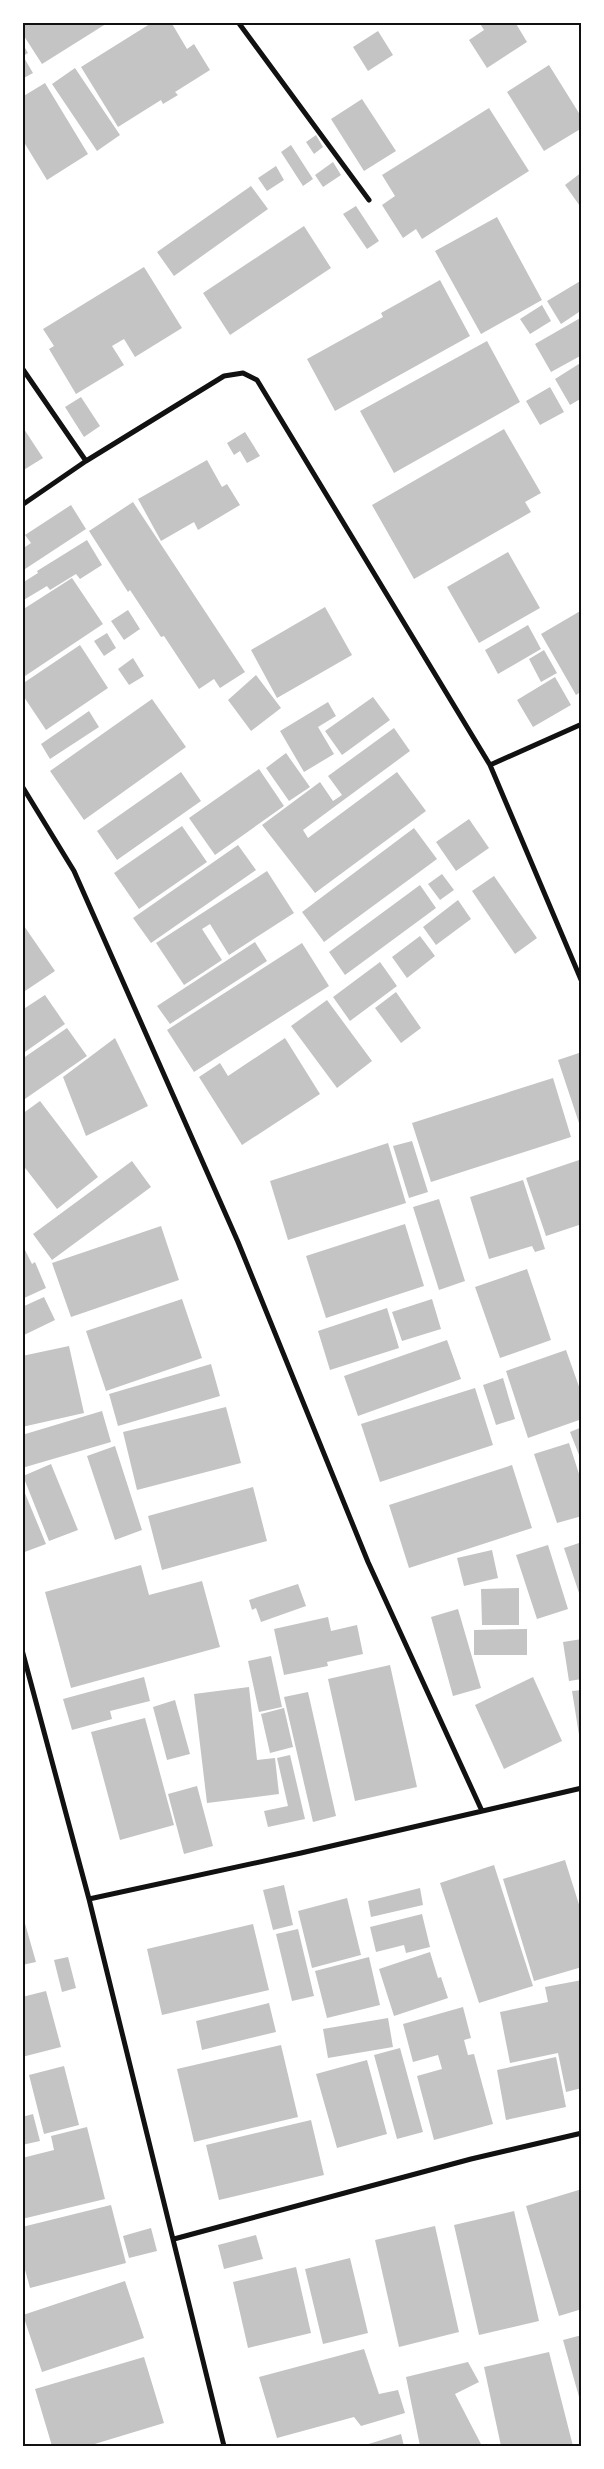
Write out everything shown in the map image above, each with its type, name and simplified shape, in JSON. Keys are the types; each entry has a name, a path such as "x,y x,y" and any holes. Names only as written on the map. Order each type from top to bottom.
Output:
{"street":[{"path":"238,22 368,200"},
{"path":"22,368 86,461"},
{"path":"22,505 86,461 224,376 243,373 257,380 490,766 582,982"},
{"path":"490,766 582,724"},
{"path":"22,786 74,871 238,1242 368,1562 482,1812"},
{"path":"22,1650 89,1899 224,2446"},
{"path":"89,1899 582,1788"},
{"path":"174,2239 471,2159 582,2134"}],"building":[{"path":"22,22 109,22 42,64 22,33"},
{"path":"153,22 171,22 187,49 194,44 210,70 175,92 178,95 163,104 161,100 118,127 81,67"},
{"path":"479,22 515,22 527,42 487,68 469,40 484,30"},
{"path":"378,31 393,55 368,71 353,47"},
{"path":"22,43 28,53 23,56 33,73 22,79"},
{"path":"549,65 582,118 582,128 544,151 507,92"},
{"path":"75,68 120,135 97,151 52,84"},
{"path":"45,83 88,154 47,180 22,139 22,97"},
{"path":"362,99 396,151 364,171 331,119"},
{"path":"489,108 529,171 422,239 416,229 403,238 382,205 395,196 382,175"},
{"path":"316,135 323,147 314,154 306,142"},
{"path":"291,145 313,179 303,186 281,152"},
{"path":"333,162 341,175 323,187 315,175"},
{"path":"276,166 284,180 267,191 258,178"},
{"path":"582,172 582,209 565,185"},
{"path":"251,186 268,209 174,276 157,252"},
{"path":"356,206 379,241 367,249 343,214"},
{"path":"497,217 542,300 481,334 435,251"},
{"path":"304,226 331,268 230,335 203,293"},
{"path":"144,267 182,328 135,357 124,339 112,346 124,365 76,394 49,349 54,346 43,329"},
{"path":"440,280 470,336 335,411 307,359 383,317 381,313"},
{"path":"582,280 582,310 561,324 547,301"},
{"path":"542,305 551,321 530,334 520,319"},
{"path":"582,317 582,355 551,372 535,344"},
{"path":"487,341 520,402 394,473 360,411"},
{"path":"582,362 582,398 570,405 555,379"},
{"path":"550,387 564,412 540,425 526,401"},
{"path":"81,397 100,426 84,437 65,407"},
{"path":"22,426 43,458 22,471"},
{"path":"504,429 541,493 525,502 531,512 414,579 372,505"},
{"path":"245,432 260,456 247,463 240,451 234,455 227,443"},
{"path":"207,460 222,487 227,484 240,505 198,530 194,522 161,541 138,499"},
{"path":"133,502 245,672 220,688 214,679 199,689 164,636 161,637 130,590 128,592 89,531"},
{"path":"71,505 86,529 22,571 22,549 31,543 25,535"},
{"path":"87,540 102,565 80,579 76,574 50,590 47,586 22,601 22,583 38,573 37,571"},
{"path":"508,552 540,608 479,643 447,587"},
{"path":"72,578 103,624 22,678 22,610"},
{"path":"325,607 352,655 277,698 251,650"},
{"path":"128,610 140,629 124,640 111,621"},
{"path":"582,610 582,691 576,695 541,634"},
{"path":"528,625 541,649 498,674 485,650"},
{"path":"107,633 116,648 104,656 94,641"},
{"path":"80,645 108,688 46,730 22,694 22,684"},
{"path":"544,650 557,673 541,682 529,659"},
{"path":"133,658 144,676 129,685 118,669"},
{"path":"256,675 281,708 251,731 228,700"},
{"path":"555,677 571,705 533,727 517,700"},
{"path":"373,697 390,720 342,755 325,731"},
{"path":"152,699 186,747 84,820 50,771"},
{"path":"328,702 336,716 318,727 334,754 304,772 280,731"},
{"path":"89,711 99,727 50,759 41,744"},
{"path":"394,728 410,751 303,830 308,838 397,772 426,811 315,893 262,825 320,782 333,801 342,795 328,776"},
{"path":"286,753 310,787 289,801 266,768"},
{"path":"259,769 284,806 215,855 189,818"},
{"path":"181,772 201,801 117,860 97,831"},
{"path":"469,819 489,848 456,871 436,842"},
{"path":"182,826 207,862 139,909 114,873"},
{"path":"414,828 437,859 324,942 302,912"},
{"path":"238,845 256,870 151,943 133,918"},
{"path":"267,871 294,913 229,955 210,924 202,929 222,960 184,985 156,943"},
{"path":"442,874 454,890 440,900 428,884"},
{"path":"494,876 537,938 515,954 472,891"},
{"path":"420,885 436,908 345,975 329,952"},
{"path":"458,900 471,919 436,945 423,927"},
{"path":"22,923 55,971 22,993"},
{"path":"420,936 435,956 407,978 392,957"},
{"path":"255,942 267,961 170,1024 157,1006"},
{"path":"302,943 329,986 194,1072 167,1030"},
{"path":"380,962 397,986 350,1021 333,997"},
{"path":"396,992 421,1028 401,1043 375,1008"},
{"path":"45,995 65,1024 22,1054 22,1010"},
{"path":"327,1000 372,1061 337,1088 291,1026"},
{"path":"67,1028 87,1056 22,1101 22,1059"},
{"path":"115,1038 148,1106 86,1136 63,1077"},
{"path":"285,1038 320,1094 242,1145 199,1077 220,1063 228,1076"},
{"path":"582,1052 582,1129 581,1129 558,1060"},
{"path":"553,1078 571,1137 431,1182 412,1123"},
{"path":"40,1101 98,1177 57,1209 22,1164 22,1114"},
{"path":"412,1141 428,1192 409,1198 393,1146"},
{"path":"388,1143 406,1203 288,1240 270,1181"},
{"path":"582,1159 582,1224 546,1236 526,1178"},
{"path":"132,1161 151,1187 52,1260 33,1234"},
{"path":"523,1180 545,1249 535,1252 532,1246 489,1259 470,1197"},
{"path":"439,1199 465,1281 439,1290 413,1207"},
{"path":"405,1224 424,1286 326,1318 306,1256"},
{"path":"161,1226 179,1280 71,1317 52,1263"},
{"path":"22,1244 32,1264 35,1262 46,1288 22,1299"},
{"path":"527,1269 551,1340 500,1358 475,1287"},
{"path":"44,1297 55,1320 22,1336 22,1307"},
{"path":"182,1299 202,1358 106,1391 86,1331"},
{"path":"432,1299 441,1329 402,1341 392,1312"},
{"path":"387,1308 399,1348 330,1370 318,1331"},
{"path":"447,1340 461,1379 358,1416 344,1376"},
{"path":"69,1346 84,1413 22,1427 22,1356"},
{"path":"566,1350 582,1395 582,1419 528,1438 506,1371"},
{"path":"211,1364 220,1396 118,1426 109,1394"},
{"path":"503,1378 515,1419 496,1425 483,1385"},
{"path":"475,1388 493,1445 380,1482 361,1424"},
{"path":"226,1407 241,1463 137,1490 123,1432"},
{"path":"102,1411 111,1442 22,1468 22,1435"},
{"path":"582,1427 582,1460 581,1460 570,1432"},
{"path":"569,1443 582,1483 582,1516 557,1523 534,1454"},
{"path":"115,1446 142,1530 115,1540 87,1456"},
{"path":"51,1464 78,1530 49,1541 23,1476"},
{"path":"512,1465 532,1528 409,1568 389,1505"},
{"path":"22,1486 46,1544 22,1553"},
{"path":"253,1487 267,1541 162,1570 148,1516"},
{"path":"582,1542 582,1595 580,1596 564,1548"},
{"path":"548,1545 568,1609 537,1619 516,1555"},
{"path":"492,1550 498,1578 464,1586 457,1558"},
{"path":"141,1565 149,1595 202,1581 220,1647 71,1688 45,1592"},
{"path":"298,1584 306,1606 261,1622 256,1608 252,1610 249,1600"},
{"path":"519,1588 519,1625 482,1625 481,1589"},
{"path":"458,1609 481,1688 453,1696 431,1617"},
{"path":"328,1617 331,1631 357,1625 363,1654 327,1662 328,1666 284,1675 274,1629"},
{"path":"527,1629 527,1655 474,1655 474,1630"},
{"path":"582,1639 582,1679 569,1681 563,1642"},
{"path":"271,1656 282,1707 259,1712 248,1661"},
{"path":"390,1665 417,1787 355,1801 328,1679"},
{"path":"144,1677 150,1701 110,1711 112,1719 72,1730 63,1699"},
{"path":"533,1677 562,1741 504,1769 475,1705"},
{"path":"249,1687 257,1760 275,1758 279,1794 207,1803 194,1694"},
{"path":"582,1690 582,1741 580,1741 572,1691"},
{"path":"308,1692 336,1816 313,1822 284,1697"},
{"path":"175,1700 190,1754 167,1760 153,1707"},
{"path":"284,1708 293,1747 270,1753 261,1714"},
{"path":"145,1718 174,1825 120,1840 91,1732"},
{"path":"290,1755 305,1819 268,1827 264,1811 288,1806 277,1758"},
{"path":"197,1786 213,1846 184,1854 168,1794"},
{"path":"565,1860 582,1914 582,1967 534,1981 503,1879"},
{"path":"494,1865 533,1986 479,2003 440,1883"},
{"path":"284,1885 293,1925 273,1930 263,1890"},
{"path":"420,1888 423,1905 371,1917 368,1901"},
{"path":"347,1898 361,1955 312,1968 298,1911"},
{"path":"22,1913 36,1962 22,1965"},
{"path":"422,1914 430,1947 406,1953 404,1945 376,1952 370,1927"},
{"path":"253,1924 269,1990 162,2015 147,1949"},
{"path":"298,1929 314,1996 292,2001 276,1934"},
{"path":"430,1952 438,1978 441,1977 448,1998 394,2016 379,1969"},
{"path":"68,1957 76,1988 62,1992 54,1960"},
{"path":"369,1957 380,2005 327,2018 315,1971"},
{"path":"582,1980 582,2088 566,2092 558,2053 510,2063 500,2012 548,2002 545,1987"},
{"path":"46,1991 61,2047 22,2057 22,1997"},
{"path":"269,2003 276,2032 202,2050 196,2021"},
{"path":"463,2007 471,2038 464,2040 468,2055 474,2054 493,2124 434,2140 417,2076 442,2069 438,2055 413,2062 403,2024"},
{"path":"388,2018 393,2047 328,2058 323,2029"},
{"path":"281,2045 298,2117 194,2142 177,2069"},
{"path":"400,2048 423,2132 397,2139 374,2055"},
{"path":"556,2057 566,2107 506,2120 497,2070"},
{"path":"367,2060 387,2134 337,2148 316,2074"},
{"path":"64,2066 79,2125 44,2134 29,2075"},
{"path":"33,2114 40,2141 22,2145 22,2117"},
{"path":"311,2120 324,2175 219,2200 206,2145"},
{"path":"87,2127 105,2199 22,2219 22,2158 54,2150 51,2136"},
{"path":"582,2189 582,2309 559,2316 526,2206"},
{"path":"111,2205 126,2263 30,2288 22,2259 22,2227"},
{"path":"514,2211 539,2321 479,2335 454,2225"},
{"path":"435,2226 459,2332 399,2347 375,2240"},
{"path":"151,2228 157,2251 129,2258 123,2236"},
{"path":"256,2235 263,2259 224,2269 218,2245"},
{"path":"350,2258 368,2333 323,2344 305,2269"},
{"path":"296,2267 311,2333 248,2348 233,2282"},
{"path":"125,2281 144,2338 42,2372 23,2315"},
{"path":"582,2335 582,2404 581,2404 563,2340"},
{"path":"364,2349 379,2394 398,2390 405,2413 361,2426 354,2417 277,2438 259,2377"},
{"path":"549,2352 573,2446 501,2446 484,2367"},
{"path":"144,2357 164,2423 88,2446 52,2446 35,2389"},
{"path":"468,2362 479,2382 455,2394 482,2446 420,2446 406,2377"},
{"path":"401,2434 404,2446 362,2446"}]}
